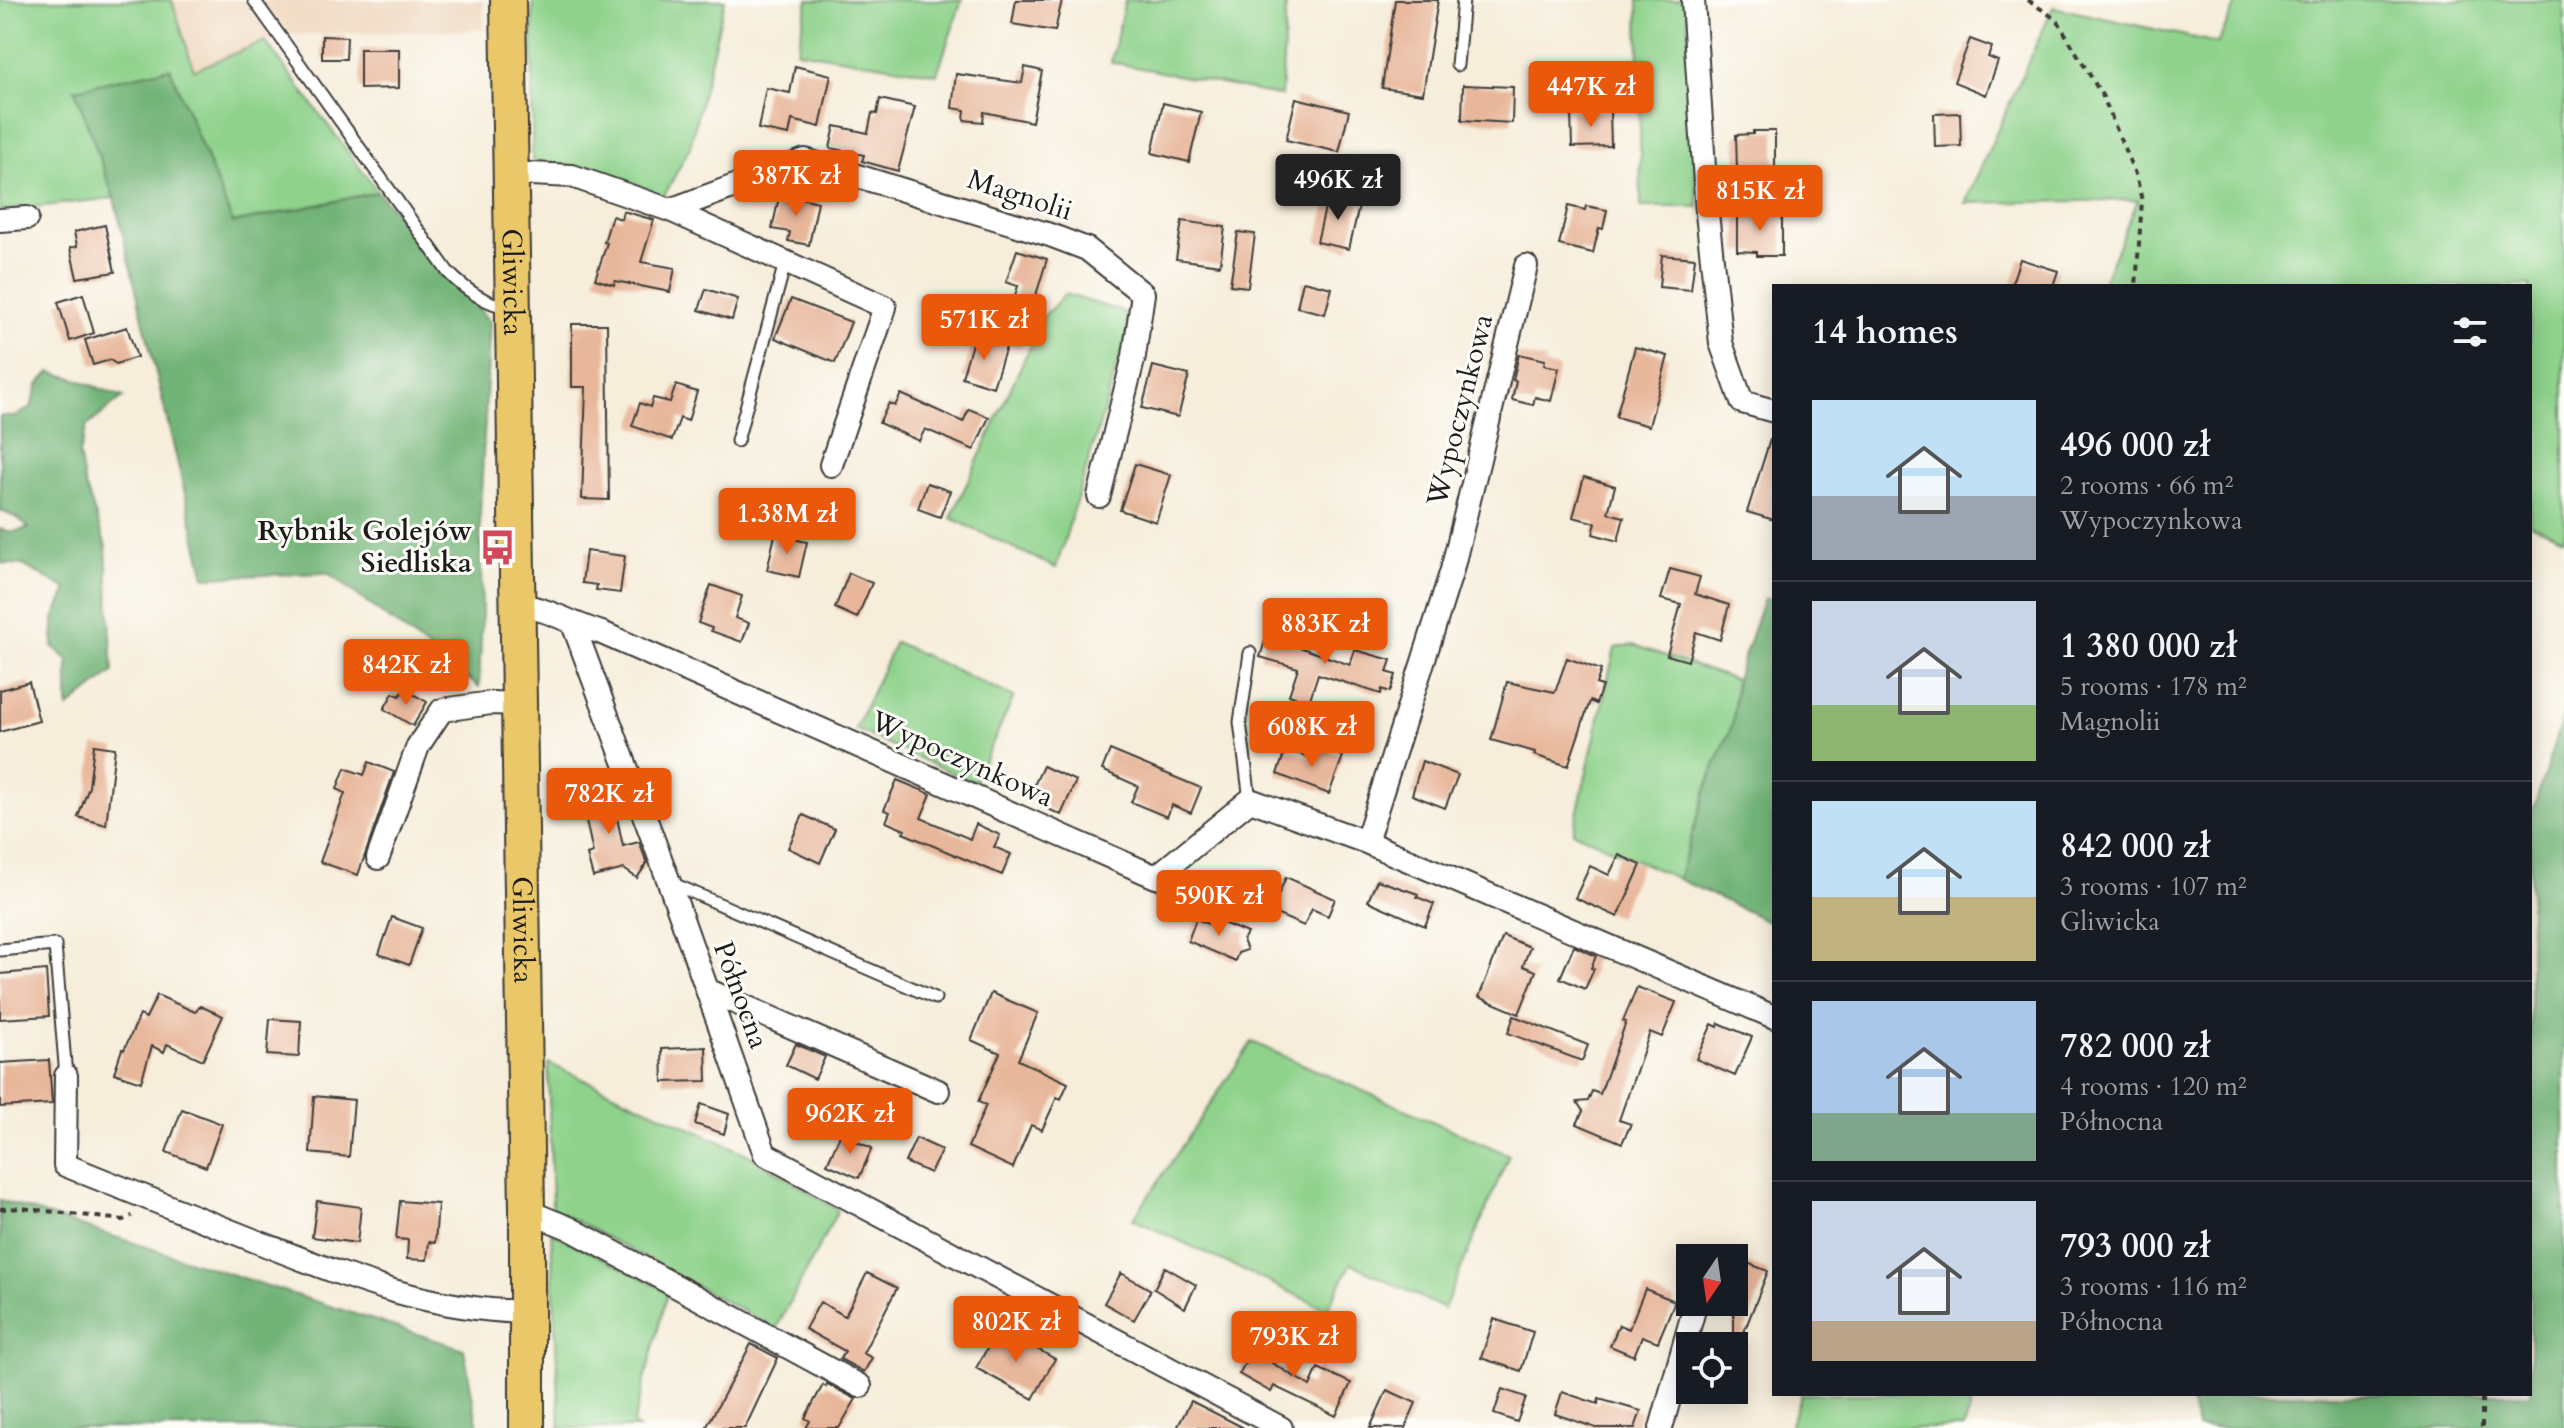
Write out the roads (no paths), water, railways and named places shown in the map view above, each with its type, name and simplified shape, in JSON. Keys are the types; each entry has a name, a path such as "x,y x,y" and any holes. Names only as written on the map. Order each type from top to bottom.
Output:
{"main road":[{"name":"Gliwicka","path":"508,0 527,1211 527,1428"}],"street":[{"path":"1693,0 1707,213 1721,343 1742,402 1772,410"},
{"name":"Magnolii","path":"670,210 805,160 1087,249 1143,294 1134,356 1099,496"},
{"path":"510,173 572,176 670,210 885,307 831,465"},
{"path":"0,220 27,218"},
{"name":"Wypoczynkowa","path":"1366,842 1452,570 1526,266"},
{"name":"Wypoczynkowa","path":"518,605 544,610 602,633 1156,877 1250,800"},
{"name":"Północna","path":"573,624 765,1154 1281,1428"},
{"path":"378,858 418,746 442,710 491,703 519,704"},
{"path":"1250,800 1366,842 1772,1016"},
{"path":"707,990 938,1091"},
{"path":"66,1076 65,1165 350,1278 403,1295 478,1310 528,1312"},
{"path":"527,1211 569,1228 860,1386"},
{"path":"1661,1428 1692,1316"}],"lane":[{"path":"254,0 440,262 461,286 500,307 512,307"},
{"path":"1457,65 1463,0"},
{"path":"737,441 785,263"},
{"path":"1250,653 1240,722 1250,800"},
{"path":"669,882 935,998"},
{"path":"0,950 55,945 66,1076"}],"place":[{"name":"Rybnik Golejów Siedliska","path":"498,547"}]}
